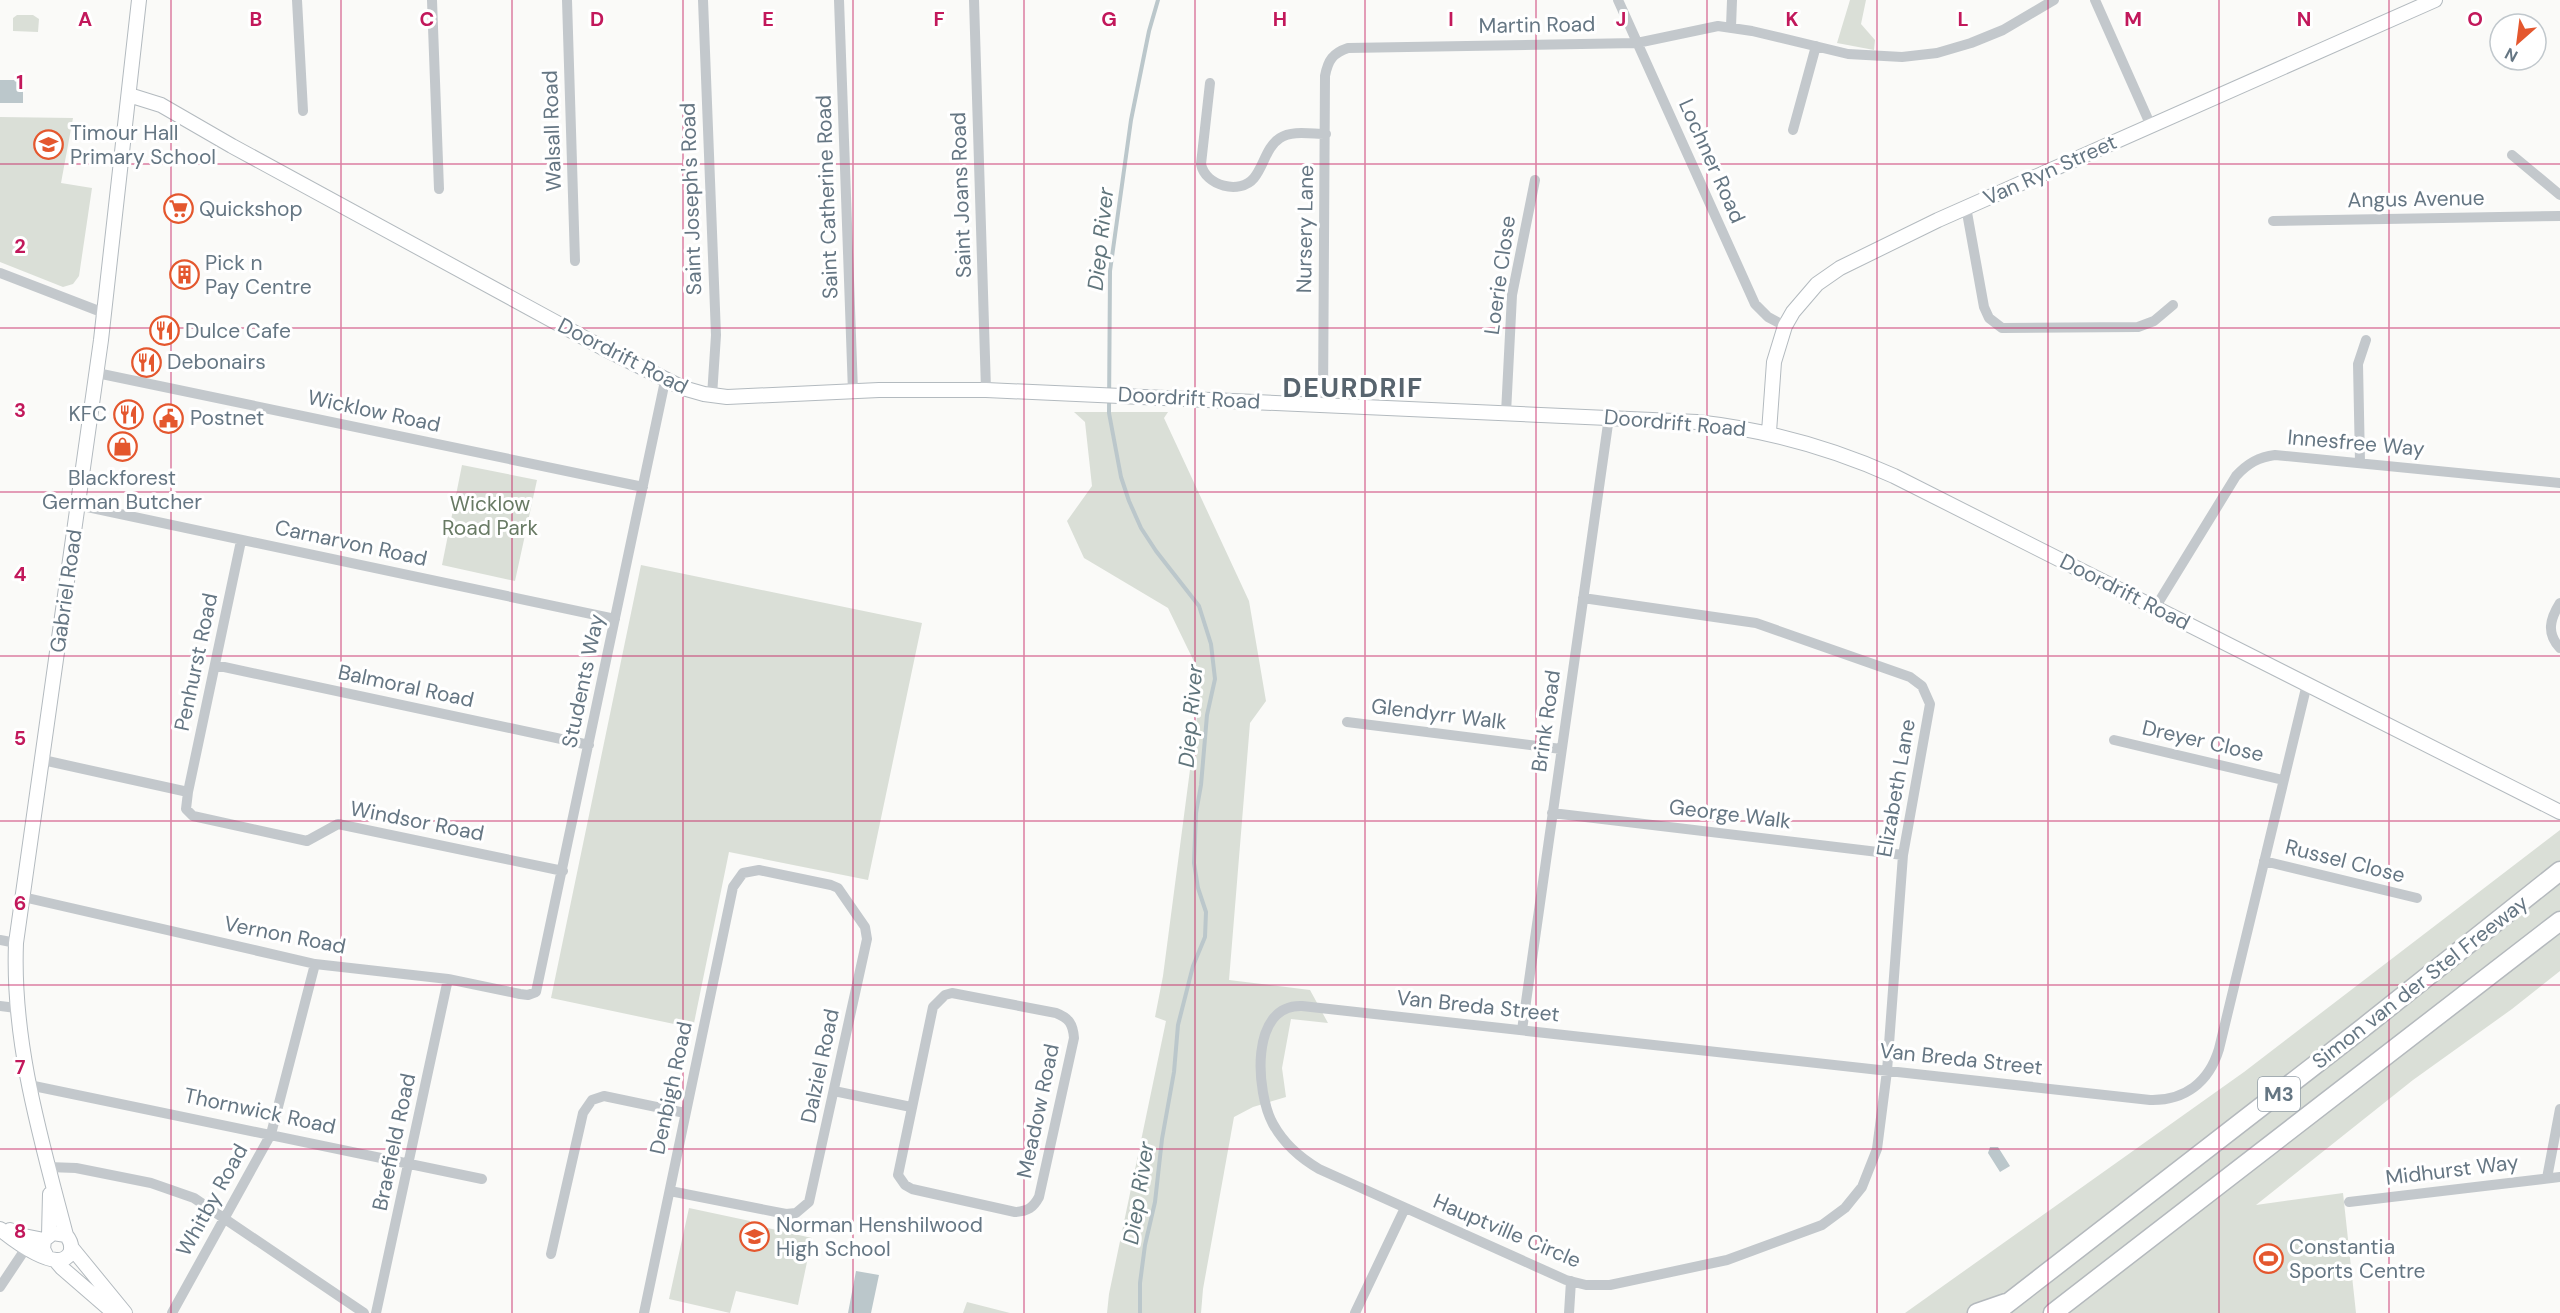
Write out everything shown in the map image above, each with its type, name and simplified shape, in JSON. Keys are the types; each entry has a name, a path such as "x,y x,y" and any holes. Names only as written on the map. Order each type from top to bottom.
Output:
{"highway":[{"name":"Simon van der Stel Freeway","path":"1977,1313 1995,1305 2002,1308 2364,1027 2560,871"},
{"name":"Simon van der Stel Freeway","path":"2055,1313 2560,921"}],"street":[{"name":"Gabriel Road","path":"68,1241 29,1085 16,1008 16,943 97,373 139,0"},
{"path":"297,0 303,111"},
{"path":"432,0 439,189"},
{"name":"Walsall Road","path":"567,0 575,261"},
{"name":"Saint Joseph's Road","path":"703,0 716,335 712,396"},
{"name":"Saint Catherine Road","path":"839,0 853,392"},
{"name":"Saint Joans Road","path":"974,0 986,390"},
{"name":"Lochner Road","path":"1618,0 1755,304 1768,317 1785,326"},
{"path":"1731,27 1732,0"},
{"name":"Martin Road","path":"1332,56 1348,48 1637,43 1718,26 1866,56 1902,57 1937,52 1987,37 2054,0"},
{"path":"2095,0 2151,126"},
{"name":"Van Ryn Street","path":"1769,432 1774,362 1785,326 1793,312 1817,284 1840,268 1966,207 2435,0"},
{"path":"1793,130 1816,46"},
{"name":"Nursery Lane","path":"1323,404 1326,76 1328,63 1332,56"},
{"path":"1210,83 1201,165 1206,177 1214,182 1236,186 1249,182 1255,177 1272,146 1278,139 1287,135 1326,134"},
{"name":"Doordrift Road","path":"129,95 161,105 232,146 665,381 712,396 986,390 1084,393 1697,422 1769,432 1836,452 1894,476 2560,812"},
{"path":"2512,155 2560,195"},
{"name":"Loerie Close","path":"1506,412 1512,295 1535,180"},
{"path":"1966,207 1984,307 1989,318 1997,326 2012,330 2138,327 2154,321 2173,305"},
{"name":"Angus Avenue","path":"2273,221 2560,216"},
{"path":"0,273 104,313"},
{"path":"2360,462 2358,364 2366,340"},
{"name":"Wicklow Road","path":"97,373 643,487"},
{"name":"Students Way","path":"538,988 665,381"},
{"name":"Brink Road","path":"1522,1030 1609,417"},
{"name":"Innesfree Way","path":"2156,608 2229,487 2245,466 2264,456 2360,462 2560,483"},
{"name":"Carnarvon Road","path":"78,505 615,619"},
{"name":"Penhurst Road","path":"188,792 242,541"},
{"name":"Elizabeth Lane","path":"1583,598 1756,623 1916,681 1926,692 1930,711 1903,855 1887,1071"},
{"path":"2560,603 2551,620 2550,630 2553,640 2560,648"},
{"name":"Balmoral Road","path":"215,665 589,745"},
{"name":"Van Breda Street","path":"1302,1006 2150,1100 2170,1099 2188,1092 2203,1081 2216,1057 2307,684"},
{"name":"Glendyrr Walk","path":"1347,722 1561,749"},
{"name":"Dreyer Close","path":"2114,740 2283,780"},
{"path":"43,760 188,792"},
{"name":"Windsor Road","path":"188,792 186,809 193,816 307,841 338,824 563,871"},
{"name":"George Walk","path":"1552,813 1903,855"},
{"name":"Russel Close","path":"2264,861 2417,898"},
{"name":"Dalziel Road","path":"670,1191 786,1214 796,1213 805,1208 812,1195 867,939 866,927 843,893 831,885 759,870 743,873"},
{"name":"Denbigh Road","path":"644,1313 733,887 743,873"},
{"name":"Vernon Road","path":"23,897 315,964 448,979 528,995 536,993 538,988"},
{"path":"0,940 16,943"},
{"name":"Whitby Road","path":"172,1313 271,1134 315,964"},
{"name":"Braefield Road","path":"376,1313 448,979"},
{"name":"Meadow Road","path":"965,994 1056,1014 1070,1022 1074,1038 1039,1197 1034,1206 1026,1211 1004,1209 912,1189 905,1185 897,1174 911,1107 933,1007 945,995 965,994"},
{"path":"0,1006 16,1008"},
{"name":"Hauptville Circle","path":"1302,1006 1290,1007 1279,1012 1271,1021 1266,1032 1260,1078 1264,1101 1273,1124 1288,1145 1308,1162 1405,1208 1571,1281 1586,1285 1611,1285 1727,1260 1809,1230 1834,1217 1855,1197 1874,1162 1887,1071"},
{"name":"Thornwick Road","path":"29,1085 482,1179"},
{"path":"834,1091 911,1107"},
{"path":"550,1254 582,1113 589,1102 604,1096 685,1113"},
{"path":"2547,1178 2560,1109"},
{"path":"50,1174 76,1168 151,1183 194,1198 364,1313"},
{"name":"Gabriel Road","path":"47,1237 50,1174"},
{"name":"Midhurst Way","path":"2349,1203 2560,1177"},
{"path":"1356,1313 1405,1208"},
{"path":"0,1224 24,1236 47,1237 57,1232 68,1241 125,1313"},
{"path":"0,1229 26,1248 52,1259 65,1258 68,1241"},
{"path":"47,1237 43,1249 114,1313"},
{"path":"0,1287 26,1248"},
{"path":"1569,1313 1571,1281"}],"green space":[{"path":"1850,0 1866,0 1861,24 1875,40 1874,50 1837,43"},
{"path":"17,15 33,15 39,19 38,32 13,31 13,18"},
{"path":"0,117 73,118 61,183 92,188 79,276 73,284 63,287 0,262"},
{"path":"1074,412 1168,412 1164,418 1249,601 1266,701 1250,723 1229,980 1310,990 1328,1023 1291,1019 1282,1068 1286,1097 1253,1107 1234,1117 1203,1289 1201,1313 1107,1313 1109,1294 1166,1021 1155,1017 1163,976 1202,678 1168,608 1084,558 1067,521 1092,486 1085,422"},
{"name":"Wicklow Road Park","path":"462,465 537,480 515,581 442,565"},
{"path":"641,565 922,623 868,880 729,852 693,1028 551,998"},
{"path":"2560,830 2560,971 2512,1009 2413,1080 2256,1205 2343,1193 2356,1313 1905,1313 2244,1072"},
{"path":"689,1208 750,1221 750,1224 812,1238 798,1305 736,1291 730,1313 669,1299"},
{"path":"967,1302 1010,1313 963,1313"}],"shaded area":[{"path":"0,80 23,80 23,103 0,103"},
{"path":"1990,1147 1998,1147 2010,1166 2000,1172 1988,1153"},
{"path":"856,1271 879,1275 871,1313 848,1313"}],"waterway":[{"name":"Diep River","path":"1140,1313 1140,1283 1145,1245 1155,1202 1162,1139 1174,1072 1178,1025 1193,966 1205,937 1206,912 1198,888 1194,863 1196,813 1201,785 1207,715 1215,679 1211,644 1199,606 1156,551 1141,528 1129,501 1121,477 1109,413 1110,271 1131,120 1149,31 1158,0"}],"place":[{"name":"Timour Hall Primary School","path":"49,145"},
{"name":"Quickshop","path":"178,209"},
{"name":"Pick n Pay Centre","path":"184,275"},
{"name":"Dulce Cafe","path":"164,331"},
{"name":"Debonairs","path":"146,362"},
{"name":"KFC","path":"128,414"},
{"name":"Postnet","path":"169,418"},
{"name":"Blackforest German Butcher","path":"122,447"},
{"name":"Norman Henshilwood High School","path":"755,1237"},
{"name":"Constantia Sports Centre","path":"2268,1259"}],"district":[{"name":"DEURDRIF","path":"1353,388"}]}
